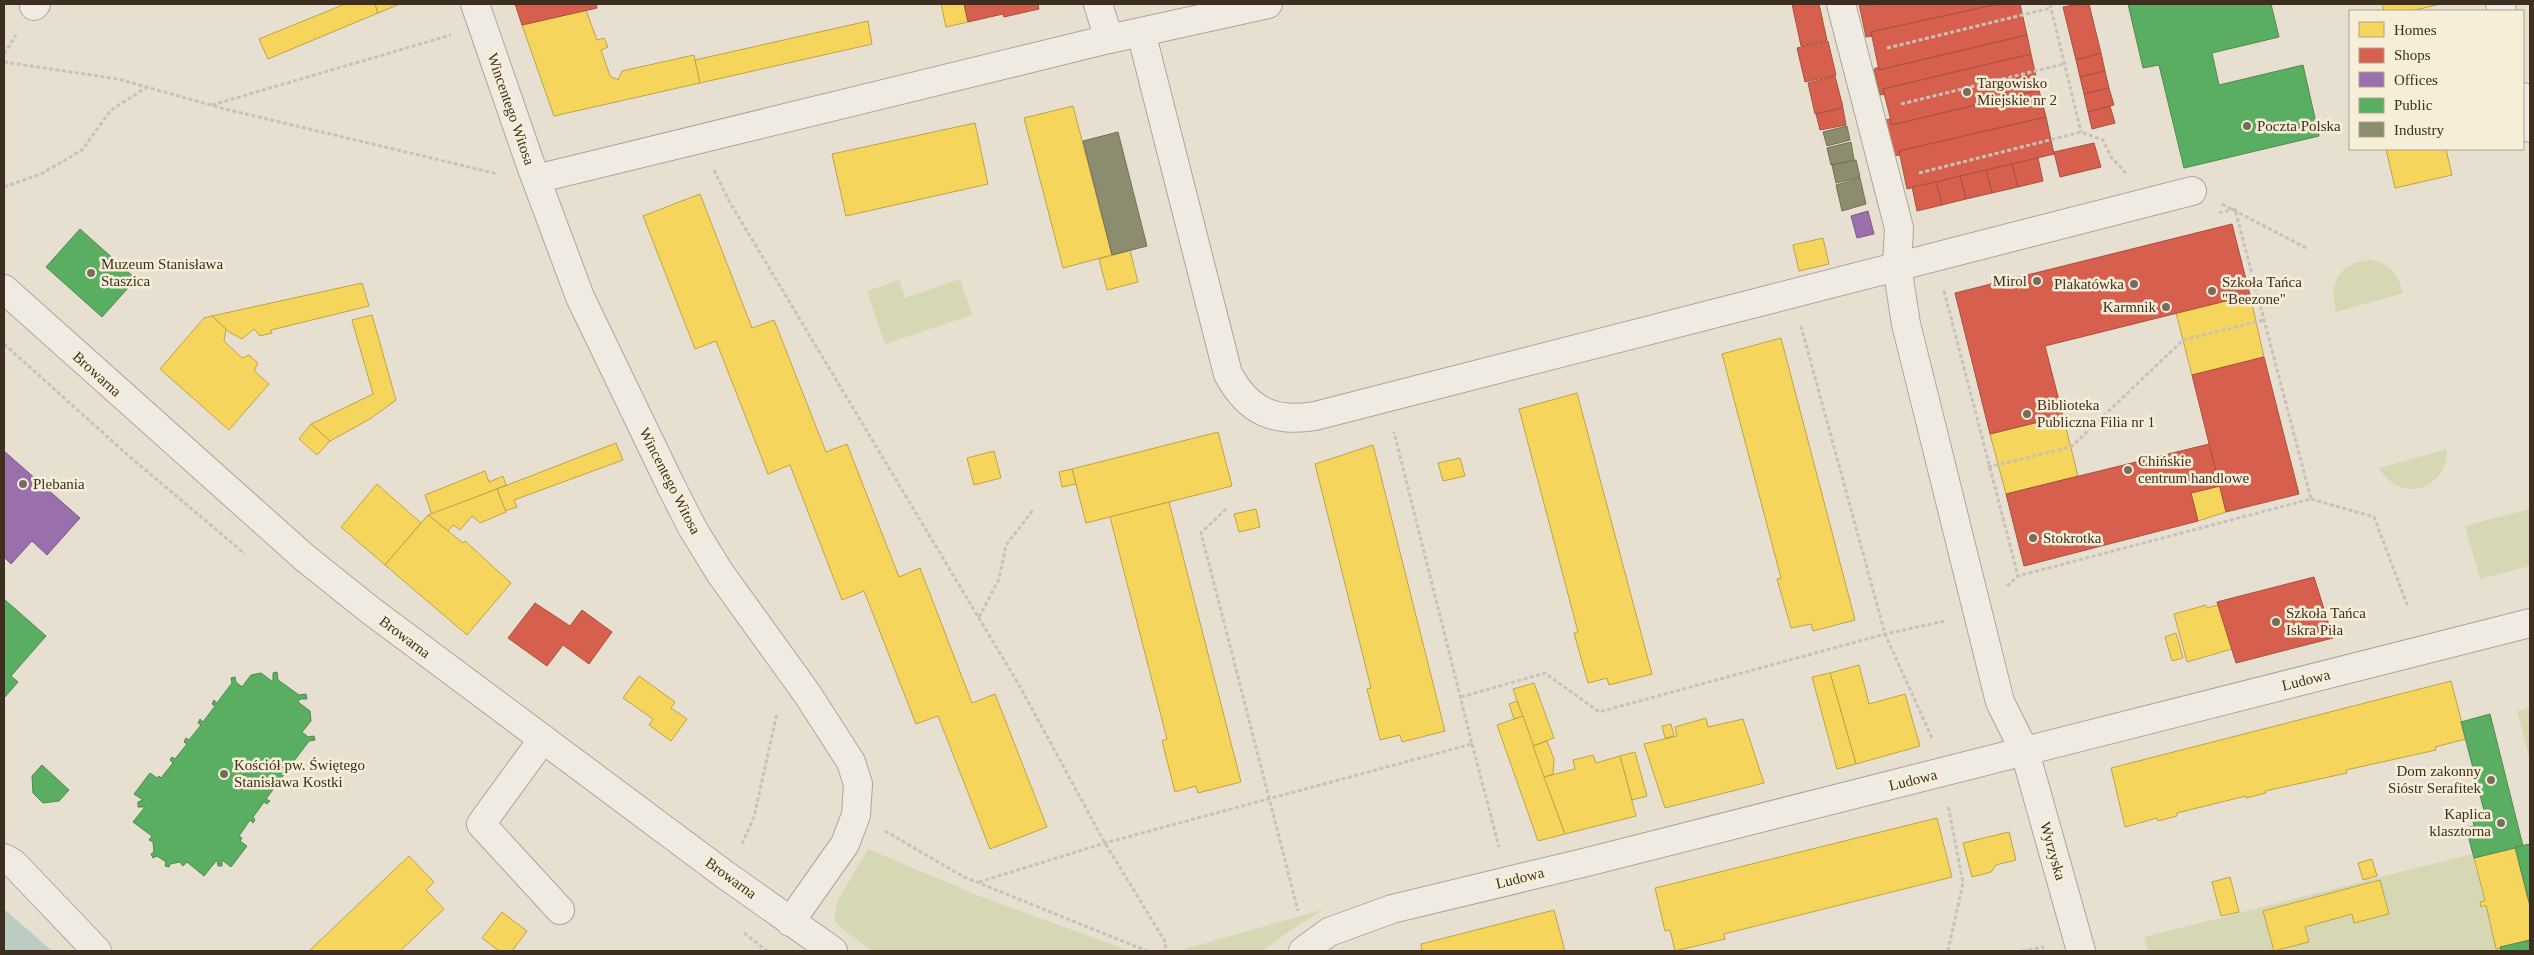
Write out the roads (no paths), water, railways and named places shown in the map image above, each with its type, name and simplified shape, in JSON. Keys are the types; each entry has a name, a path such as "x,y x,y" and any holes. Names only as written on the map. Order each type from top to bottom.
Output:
{"street":[{"path":"1098,4 1108,39"},
{"path":"533,171 699,138 1108,39 1268,4"},
{"name":"Wyrzyska","path":"1841,4 1899,228 1897,266 1906,324 2000,702 2025,752 2081,951"},
{"name":"Wincentego Witosa","path":"479,14 533,171 580,297 693,529 720,573 794,676 851,762 858,784 856,815 845,844 790,922"},
{"path":"1141,32 1228,374 1236,389 1248,402 1263,412 1280,418 1298,419 1315,416 2192,191"},
{"path":"2524,101 2530,128"},
{"name":"Browarna","path":"4,290 305,558 410,641 790,922 834,951"},
{"name":"Ludowa","path":"1303,951 1329,932 1392,909 1942,773 2530,624"},
{"path":"543,739 481,824 560,910"},
{"path":"4,858 12,863 97,951"}],"place":[{"name":"Targowisko Miejskie nr 2","path":"1967,92"},
{"name":"Poczta Polska","path":"2247,126"},
{"name":"Muzeum Stanisława Staszica","path":"91,273"},
{"name":"Mirol","path":"2037,281"},
{"name":"Plakatówka","path":"2134,284"},
{"name":"Szkoła Tańca \"Beezone\"","path":"2212,291"},
{"name":"Karmnik","path":"2166,307"},
{"name":"Biblioteka Publiczna Filia nr 1","path":"2027,414"},
{"name":"Chińskie centrum handlowe","path":"2128,470"},
{"name":"Plebania","path":"23,484"},
{"name":"Stokrotka","path":"2033,538"},
{"name":"Szkoła Tańca Iskra Piła","path":"2276,622"},
{"name":"Kościół pw. Świętego Stanisława Kostki","path":"224,774"},
{"name":"Dom zakonny Sióstr Serafitek","path":"2491,780"},
{"name":"Kaplica klasztorna","path":"2501,823"}]}
